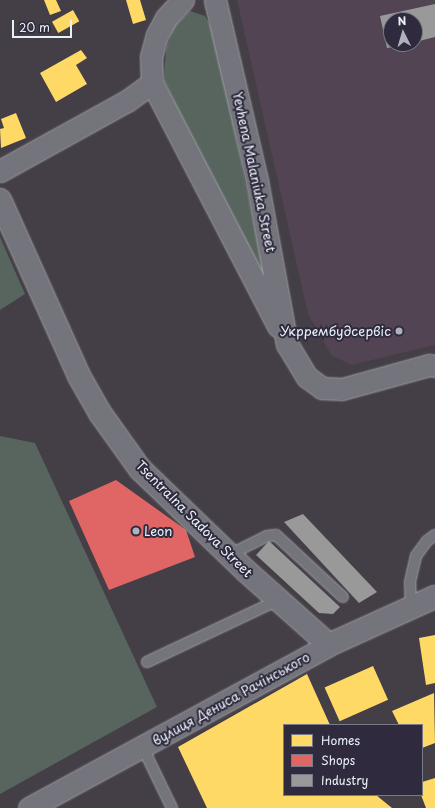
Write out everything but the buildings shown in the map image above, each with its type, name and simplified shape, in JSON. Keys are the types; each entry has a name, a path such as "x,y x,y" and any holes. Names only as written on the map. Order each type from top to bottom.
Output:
{"main road":[{"name":"Tsentralna Sadova Street","path":"0,200 79,376 100,413 140,468 229,555 329,645"},
{"name":"вулиця Дениса Рачінського","path":"329,645 435,597"}],"street":[{"name":"Yevhena Malaniuka Street","path":"183,0 166,18 157,35 151,57 152,83 287,344 307,377 322,388 342,389 429,365 435,366"},
{"name":"Yevhena Malaniuka Street","path":"215,0 257,181 287,344"},
{"path":"0,171 127,102 152,83"},
{"name":"вулиця Дениса Рачінського","path":"29,808 143,748 329,645"}],"lane":[{"path":"229,555 267,536 276,535 343,597"},
{"path":"411,608 410,582 416,556 427,541 435,535"},
{"path":"147,662 278,600"},
{"path":"143,748 172,808"}],"shaded area":[{"path":"237,0 435,0 435,345 351,365 331,355 308,314"},
{"path":"190,11 205,16 214,33 270,300 164,81 166,49 174,26"},
{"path":"0,237 25,294 0,310"},
{"path":"0,436 35,443 157,707 0,794"}],"place":[{"name":"Укррембудсервіс","path":"399,331"},
{"name":"Leon","path":"136,531"}]}
